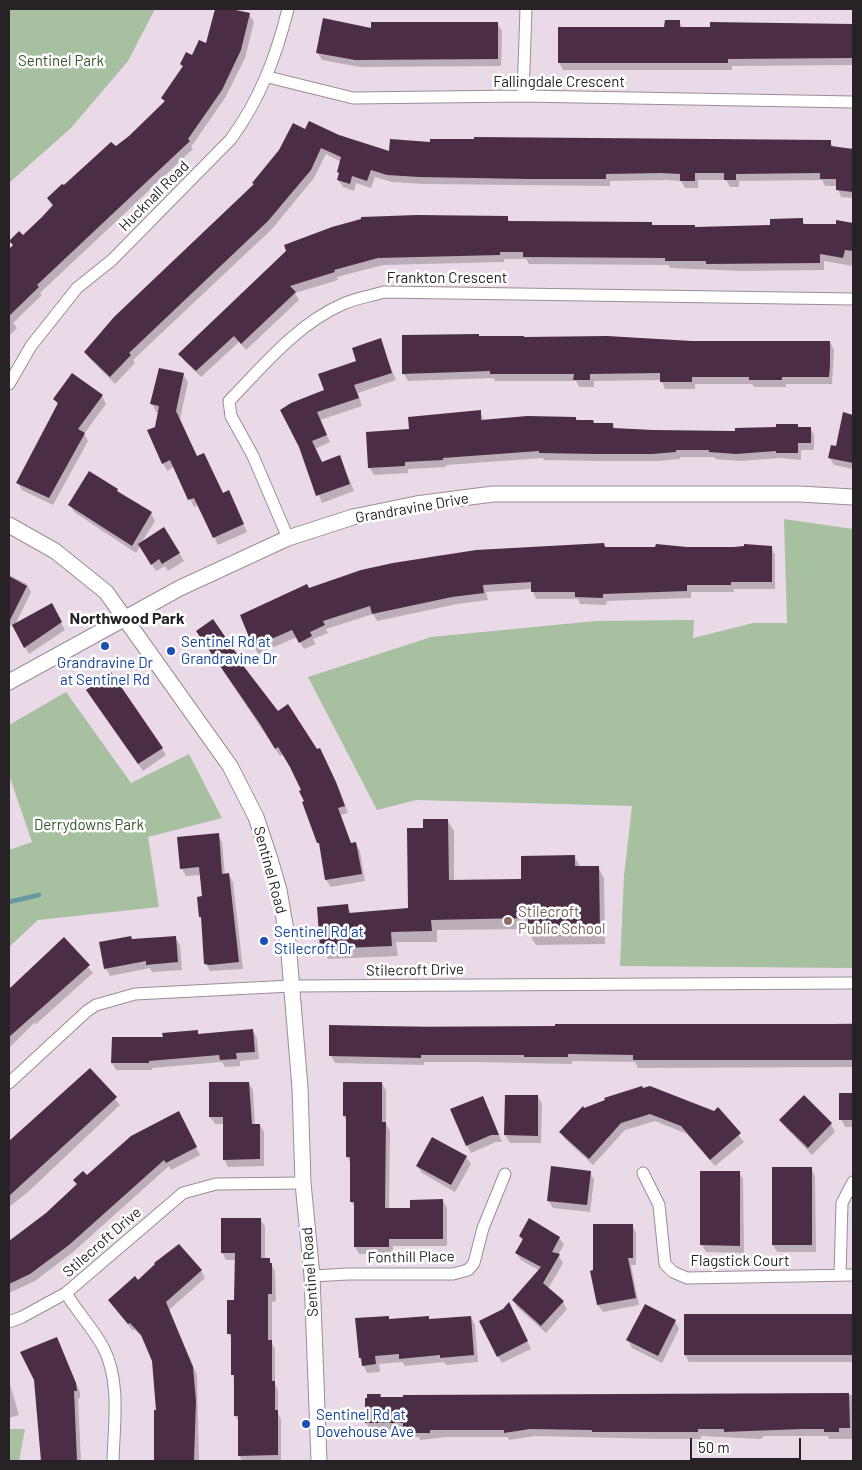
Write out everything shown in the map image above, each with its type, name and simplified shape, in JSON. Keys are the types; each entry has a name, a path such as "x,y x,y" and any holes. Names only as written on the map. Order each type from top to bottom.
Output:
{"street":[{"name":"Hucknall Road","path":"9,384 31,346 77,288 112,260 231,139 248,117 268,77 288,9"},
{"path":"523,96 526,9"},
{"name":"Fallingdale Crescent","path":"268,77 353,98 523,96 853,102"},
{"name":"Frankton Crescent","path":"288,538 253,456 231,416 229,401 249,382 265,361 298,332 343,304 384,292 853,299"},
{"name":"Grandravine Drive","path":"9,682 180,588 288,538 354,517 416,504 492,494 799,494 853,497"},
{"name":"Sentinel Road","path":"9,524 74,565 106,592 221,751 256,817 279,890 288,942 300,1088 303,1183 312,1276 319,1461"},
{"name":"Stilecroft Drive","path":"9,1083 96,1005 135,994 292,986 853,983"},
{"name":"Fonthill Place","path":"312,1276 453,1274 468,1270 474,1263 478,1253 483,1228 505,1174"},
{"name":"Flagstick Court","path":"643,1174 659,1204 665,1264 673,1272 687,1278 853,1275"},
{"path":"840,1275 842,1203 853,1182"},
{"name":"Stilecroft Drive","path":"9,1322 66,1293 183,1193 216,1184 303,1183"},
{"path":"66,1293 103,1347 112,1373 114,1397 113,1461"}],"green space":[{"name":"Sentinel Park","path":"9,9 155,9 128,61 71,128 9,183"},
{"path":"784,519 853,529 853,968 620,966 624,876 632,806 416,800 377,810 308,677 431,637 596,621 694,620 693,638 753,623 787,623"},
{"name":"Derrydowns Park","path":"66,692 131,783 189,754 222,818 148,837 159,907 38,920 9,947 9,850 32,842 9,775 9,725"},
{"path":"9,1429 25,1429 19,1461 9,1461"}],"building":[{"path":"215,9 231,9 250,13 241,50 222,90 188,139 190,141 37,285 39,287 9,316 9,249 13,245 9,241 19,231 23,235 42,217 53,205 47,198 62,184 64,185 111,142 116,146 129,136 165,101 161,98 183,66 180,64 186,52 192,55 199,40 206,43"},
{"path":"323,18 371,28 371,22 498,22 498,59 355,60 316,53"},
{"path":"665,20 680,20 680,27 710,27 710,22 853,24 853,58 728,59 728,63 558,63 558,27 664,27"},
{"path":"309,121 339,135 389,151 390,139 430,142 430,139 474,139 474,137 831,140 831,146 853,149 853,192 836,190 836,179 820,179 820,173 736,174 736,180 724,180 724,173 695,173 695,181 680,181 680,174 661,173 606,174 606,179 528,179 419,177 387,175 371,170 367,181 352,176 350,184 337,180 341,157 321,148 311,170 268,221 129,353 131,355 110,377 84,352 114,317 254,184 252,183 279,150 293,123 305,129"},
{"path":"417,215 508,216 508,221 652,222 652,225 695,225 695,227 770,225 770,219 803,218 803,224 836,224 836,220 853,223 853,251 845,250 843,258 820,254 820,263 706,264 706,261 665,261 665,258 523,257 523,252 500,252 500,255 378,258 334,270 335,272 290,286 296,292 241,344 234,336 196,371 178,354 286,251 284,245 332,227 361,219 361,217"},
{"path":"479,334 479,336 524,337 607,336 692,341 830,341 829,377 782,377 782,380 749,380 749,377 692,377 692,382 660,382 660,373 590,374 590,380 573,380 574,374 490,374 490,371 402,374 402,335"},
{"path":"381,338 392,373 354,385 359,398 317,412 327,435 312,441 322,462 340,455 350,484 316,496 299,447 280,410 291,403 324,390 318,374 356,361 352,348"},
{"path":"159,368 184,373 176,411 197,456 204,453 223,493 229,490 244,524 213,538 194,498 188,500 170,460 162,464 147,430 155,427 159,406 150,404"},
{"path":"72,373 103,395 78,429 85,433 49,498 16,483 58,403 53,399"},
{"path":"481,410 481,420 527,416 576,417 576,420 593,420 594,423 613,423 613,428 653,430 735,431 735,428 776,427 776,424 798,424 798,427 811,427 811,443 798,443 798,453 776,453 776,451 736,454 709,452 709,450 676,450 676,452 652,454 595,454 539,453 539,451 443,458 443,460 405,462 405,466 368,468 366,432 409,429 408,417"},
{"path":"843,412 853,415 853,463 828,458 831,445 836,446"},
{"path":"89,471 152,512 132,546 68,505"},
{"path":"164,527 180,553 162,564 159,559 151,565 138,544"},
{"path":"604,543 605,547 655,547 656,544 687,547 734,547 744,546 744,544 772,546 772,582 731,582 731,585 687,585 687,591 603,594 603,598 575,597 575,592 531,592 531,582 483,585 484,593 452,597 372,614 370,606 323,621 325,625 310,632 312,636 299,643 292,630 253,647 240,615 307,584 309,588 361,570 393,563 476,550"},
{"path":"9,576 27,586 9,622"},
{"path":"52,603 62,622 24,648 12,625"},
{"path":"213,619 237,654 235,655 278,711 288,704 317,749 320,748 345,806 338,808 351,843 356,842 362,874 325,880 319,843 317,843 302,802 304,801 299,791 301,790 290,767 278,747 275,749 196,631"},
{"path":"111,672 163,748 138,764 86,690"},
{"path":"423,819 448,819 449,880 521,879 521,856 575,855 575,866 599,866 600,933 528,934 528,918 431,920 432,931 391,932 392,946 320,949 317,907 348,904 349,913 408,908 407,828 423,828"},
{"path":"219,833 222,874 229,873 239,962 210,965 204,964 201,917 199,917 197,897 202,896 199,867 180,869 177,837"},
{"path":"131,936 132,939 176,936 178,962 146,965 146,961 104,969 99,942"},
{"path":"64,937 90,965 9,1037 9,989"},
{"path":"555,1024 853,1024 853,1060 633,1060 633,1055 568,1054 568,1057 524,1057 524,1055 421,1055 421,1058 329,1056 329,1025 427,1027 555,1026"},
{"path":"253,1029 255,1052 236,1053 237,1059 220,1060 219,1055 149,1061 149,1063 111,1063 112,1037 163,1037 162,1033 198,1030 198,1034"},
{"path":"90,1068 117,1097 9,1196 9,1141"},
{"path":"209,1082 249,1082 252,1124 260,1124 260,1159 223,1160 223,1117 209,1117"},
{"path":"343,1082 382,1082 382,1122 386,1122 385,1208 410,1208 410,1200 443,1199 443,1239 389,1239 389,1247 354,1247 354,1202 350,1202 350,1157 346,1157 346,1116 343,1116"},
{"path":"642,1086 643,1088 650,1086 714,1111 718,1107 741,1133 710,1160 681,1126 650,1114 621,1123 589,1159 559,1132 583,1106 584,1108 605,1100 604,1098"},
{"path":"839,1093 853,1093 853,1120 839,1120"},
{"path":"505,1095 538,1095 538,1136 504,1135"},
{"path":"804,1095 832,1123 808,1148 779,1120"},
{"path":"483,1096 499,1135 491,1135 466,1146 450,1109"},
{"path":"179,1111 197,1147 166,1163 164,1160 69,1245 30,1274 9,1284 9,1241 46,1213 77,1184 73,1180 83,1171 87,1175 131,1136"},
{"path":"432,1137 467,1156 451,1185 416,1166"},
{"path":"551,1166 591,1171 587,1205 547,1201"},
{"path":"772,1167 812,1167 812,1245 772,1245"},
{"path":"700,1171 740,1171 740,1246 700,1245"},
{"path":"221,1218 261,1218 261,1258 270,1258 270,1263 272,1263 272,1294 268,1294 268,1340 272,1340 272,1381 275,1381 275,1410 278,1410 278,1455 238,1456 238,1416 234,1416 234,1375 231,1375 231,1334 227,1334 227,1300 234,1300 235,1253 221,1253"},
{"path":"529,1218 560,1237 552,1252 560,1254 543,1283 564,1301 541,1326 512,1300 541,1267 515,1253 523,1239 519,1236"},
{"path":"593,1224 633,1224 633,1258 628,1258 636,1298 597,1305 590,1271 593,1270"},
{"path":"179,1244 202,1270 166,1302 193,1367 196,1401 194,1461 154,1461 154,1410 156,1410 152,1361 141,1335 130,1323 128,1324 108,1300 135,1276 138,1280 154,1263"},
{"path":"509,1302 528,1341 497,1357 479,1321 503,1309"},
{"path":"645,1304 676,1320 658,1356 626,1340"},
{"path":"684,1314 853,1314 853,1355 684,1355"},
{"path":"389,1316 389,1319 429,1316 429,1319 471,1316 474,1355 440,1358 440,1355 399,1359 399,1354 375,1356 376,1364 362,1366 361,1358 359,1358 355,1318"},
{"path":"57,1337 76,1383 77,1391 74,1391 77,1461 41,1461 34,1380 20,1352"},
{"path":"849,1393 850,1428 839,1428 839,1432 824,1432 824,1429 724,1432 724,1429 698,1429 698,1432 592,1432 592,1430 530,1429 504,1433 504,1430 430,1430 430,1433 415,1433 415,1430 403,1430 403,1423 365,1423 365,1398 367,1398 367,1394 381,1394 380,1397 403,1397 403,1395"}],"waterway":[{"path":"9,902 39,895"}],"place":[{"name":"Grandravine Dr at Sentinel Rd","path":"105,646"},
{"name":"Sentinel Rd at Grandravine Dr","path":"171,651"},
{"name":"Stilecroft Public School","path":"508,921"},
{"name":"Sentinel Rd at Stilecroft Dr","path":"264,941"},
{"name":"Sentinel Rd at Dovehouse Ave","path":"306,1424"}],"district":[{"name":"Northwood Park","path":"127,619"}]}
